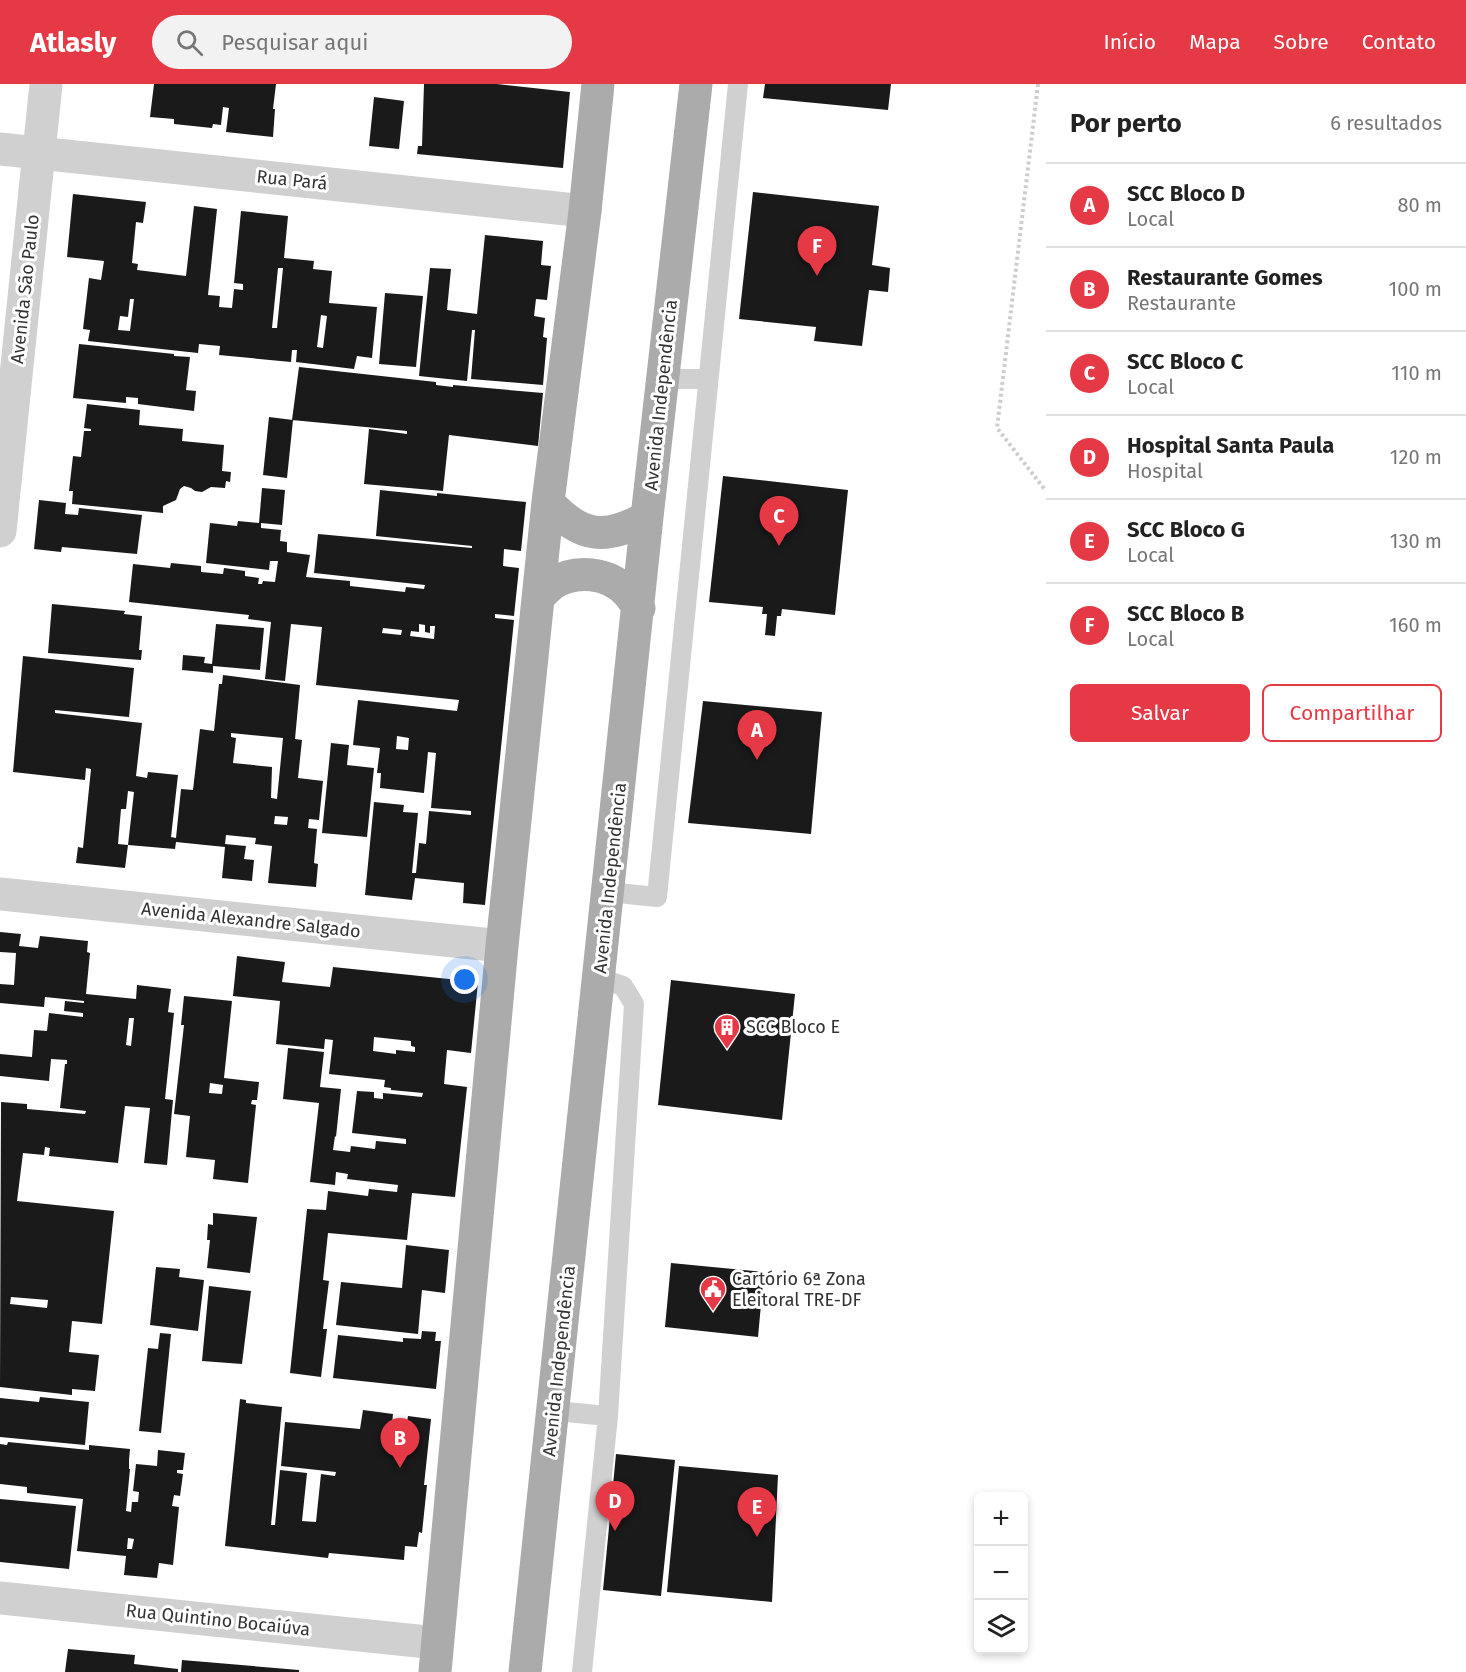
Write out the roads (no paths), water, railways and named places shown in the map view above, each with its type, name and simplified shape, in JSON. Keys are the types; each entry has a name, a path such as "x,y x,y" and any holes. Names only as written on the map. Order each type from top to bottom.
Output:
{"main road":[{"path":"436,1658 502,946 548,502 585,211 598,84"},
{"name":"Avenida Independência","path":"525,1672 555,1411 647,517 696,84"},
{"path":"548,502 563,519 583,530 605,533 628,529 647,517"},
{"path":"538,598 552,584 571,576 591,574 610,580 627,592 639,608"}],"street":[{"name":"Avenida São Paulo","path":"0,531 46,84"},
{"name":"Rua Pará","path":"0,149 585,211"},
{"name":"Avenida Alexandre Salgado","path":"0,894 502,946"},
{"name":"Rua Quintino Bocaiúva","path":"0,1598 436,1658"}],"lane":[{"path":"608,892 657,897 738,84"},
{"path":"663,379 708,379"},
{"path":"582,1672 608,1416 634,1004 623,986 599,978"},
{"path":"555,1411 608,1416"}],"place":[{"name":"SCC Bloco B","path":"817,276"},
{"name":"SCC Bloco C","path":"779,546"},
{"name":"SCC Bloco D","path":"757,760"},
{"name":"SCC Bloco E","path":"727,1050"},
{"name":"Cartório 6ª Zona Eleitoral TRE-DF","path":"713,1312"},
{"name":"Restaurante Gomes","path":"400,1468"},
{"name":"Hospital Santa Paula","path":"615,1531"},
{"name":"SCC Bloco G","path":"757,1537"}]}
